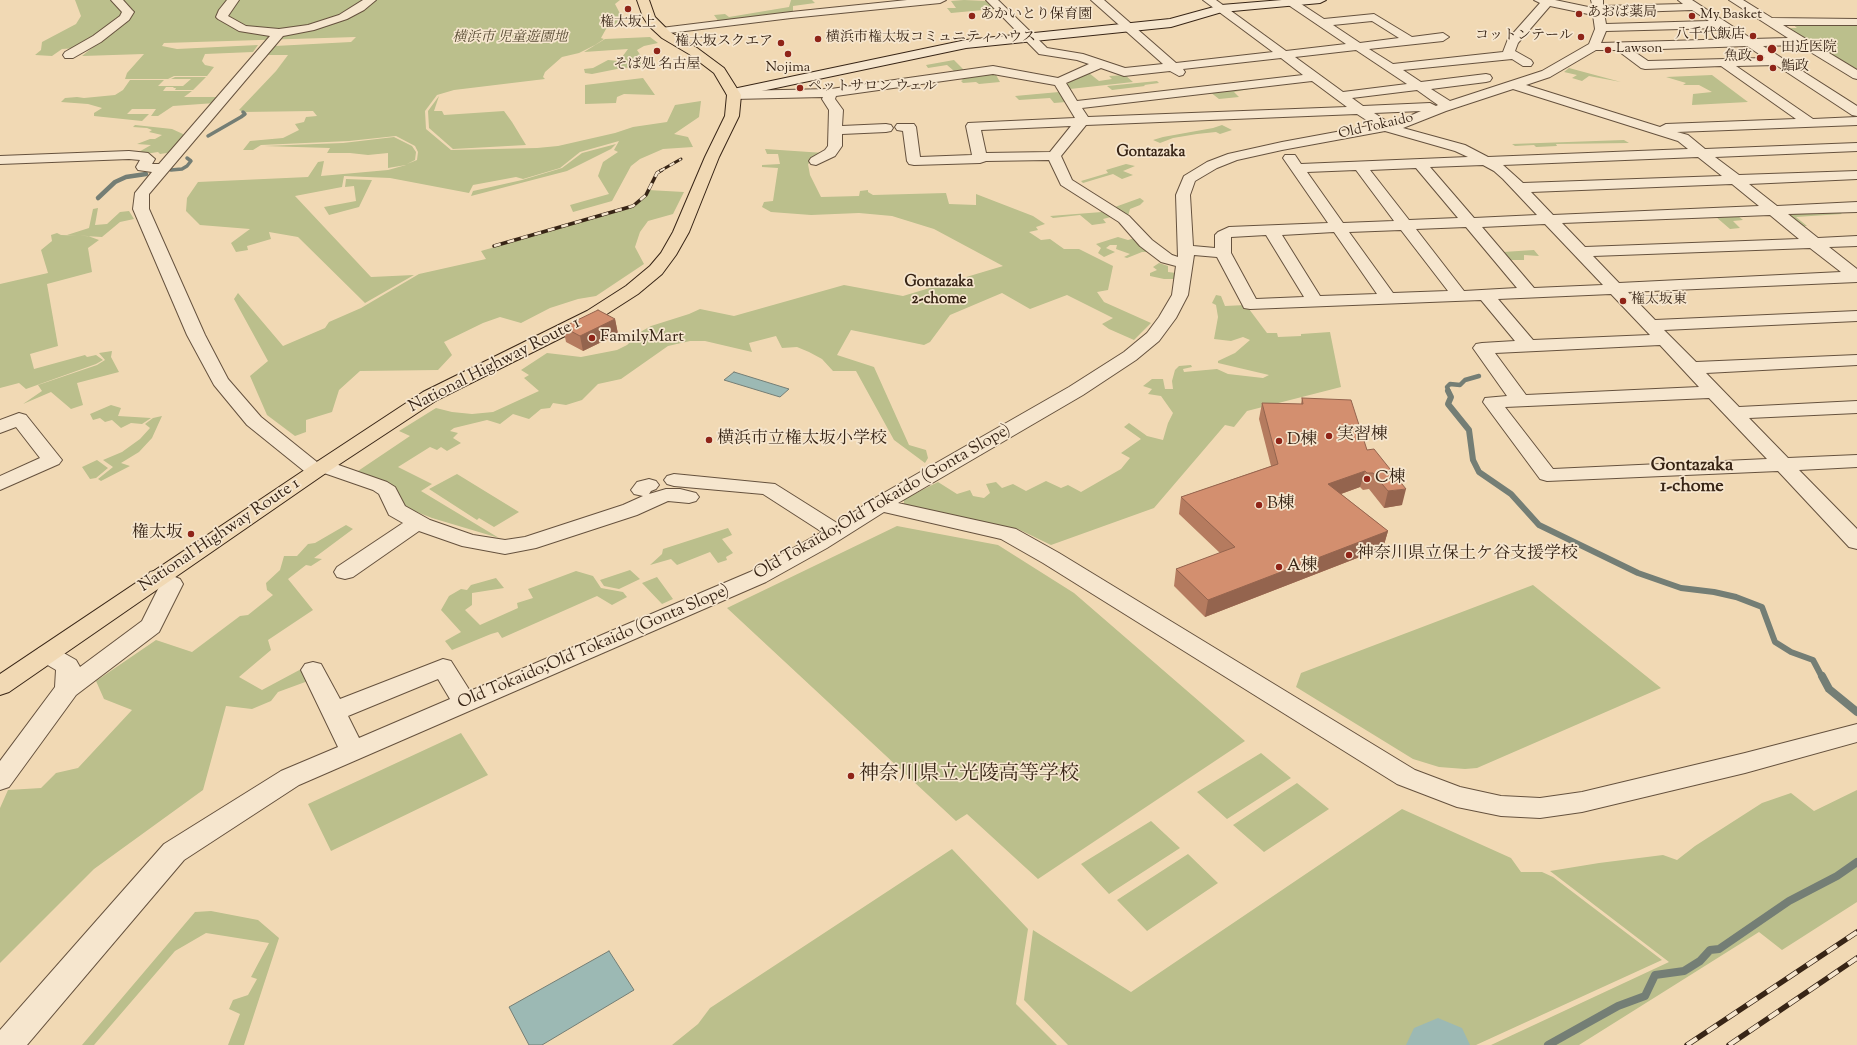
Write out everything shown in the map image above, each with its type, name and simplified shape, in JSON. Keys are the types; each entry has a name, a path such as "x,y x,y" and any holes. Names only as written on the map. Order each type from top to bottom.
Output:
{"highway":[{"path":"643,0 649,17 661,31 693,51 719,71 734,94"},
{"name":"National Highway Route 1","path":"0,686 158,577 430,396 593,315 632,290 656,270 668,255 681,232 712,157 732,116 734,94"}],"street":[{"path":"69,55 97,39 125,18 128,12 117,0"},
{"path":"233,0 225,10 222,17 243,29 279,32 310,28 360,8 370,0"},
{"path":"661,31 797,14 940,0"},
{"path":"992,0 1043,51 1079,56 1124,72 1443,37"},
{"path":"1097,0 1230,115"},
{"path":"1209,0 1340,96 1386,127 1460,148 1486,161 1508,176 1652,325 1857,542"},
{"path":"734,94 966,44 1171,23 1221,8 1288,1 1320,0"},
{"path":"1684,0 1857,112"},
{"path":"1735,0 1857,74"},
{"path":"1288,1 1418,86 1445,107"},
{"path":"1512,55 1510,52 1512,42 1544,1 1598,8 1695,7"},
{"path":"1598,8 1601,28 1594,46 1801,41"},
{"path":"1323,24 1374,18 1438,63"},
{"path":"1769,21 1857,22"},
{"path":"1601,28 1721,24"},
{"path":"279,32 142,193 141,209 196,335 220,381 244,410 254,421 319,469 380,486 388,491 396,510 418,522 470,541 505,547 528,543 639,497 648,501 666,496 680,495 690,497"},
{"name":"Old Tokaido","path":"1185,257 1183,195 1189,179 1212,165 1233,157 1282,146 1402,124 1445,107 1545,74 1594,46"},
{"path":"1619,46 1646,65 1778,62"},
{"path":"1391,68 1512,55 1527,63"},
{"path":"1724,63 1810,123"},
{"path":"734,94 831,93 993,70 1059,82 1100,64"},
{"path":"1673,65 1687,76"},
{"path":"1074,105 1315,77"},
{"path":"1340,96 1486,78"},
{"path":"1843,79 1857,78"},
{"path":"1808,80 1829,80"},
{"path":"1059,82 1082,118 1082,121"},
{"path":"1731,83 1751,82"},
{"path":"1514,85 1683,138 1704,153 1814,243 1857,276"},
{"path":"816,161 830,152 835,146 836,110 828,98 831,93"},
{"path":"1834,97 1857,96"},
{"path":"980,157 973,126 1445,107"},
{"path":"1054,156 1082,121"},
{"path":"1659,130 1857,121"},
{"path":"902,127 909,127 914,161 980,159 980,157 1054,156"},
{"path":"836,130 886,128"},
{"path":"1282,146 1388,298"},
{"path":"1297,168 1857,147"},
{"path":"0,160 129,155 143,156 148,159 143,167 162,169"},
{"path":"1054,156 1066,182 1124,219 1146,243 1167,259 1223,252"},
{"path":"1420,164 1530,293"},
{"path":"1359,166 1459,296"},
{"path":"1520,188 1857,175"},
{"path":"1857,207 1271,230 1229,232 1223,235 1223,252 1250,304 1530,293 1633,286 1857,276"},
{"path":"1271,230 1314,301"},
{"path":"1581,252 1857,241"},
{"name":"Old Tokaido;Old Tokaido (Gonta Slope)","path":"7,1045 174,852 290,778 758,577 837,532 882,503 1076,391 1130,356 1152,337 1167,318 1180,295 1185,257"},
{"path":"1486,295 1528,346"},
{"path":"1652,325 1857,316"},
{"path":"1520,400 1482,348 1666,340"},
{"path":"1693,368 1857,360"},
{"path":"1715,392 1492,402 1547,475 1857,461"},
{"path":"1734,413 1857,407"},
{"path":"0,428 19,419 52,460 0,484"},
{"path":"674,480 768,488 837,532"},
{"path":"882,503 893,509 1008,534 1051,558 1406,777 1456,797 1502,806 1540,808 1582,802 1745,763 1857,733"},
{"path":"345,572 418,522"},
{"path":"0,780 67,689 151,626 172,584 158,577"},
{"path":"47,654 68,666 67,689"},
{"path":"334,712 443,667 465,704"},
{"path":"313,670 353,752"}],"green space":[{"name":"横浜市 児童遊園地","path":"75,0 620,0 615,4 625,23 606,29 601,38 604,39 595,45 579,53 562,57 545,72 543,77 545,79 454,90 437,95 425,111 426,129 451,150 537,148 558,146 615,133 633,127 667,122 675,105 701,101 699,117 674,134 688,137 693,147 663,149 640,159 631,166 612,201 573,212 570,205 609,194 598,176 603,162 618,152 614,150 619,141 580,152 560,168 523,179 516,177 473,185 469,193 390,178 344,176 342,187 295,196 371,277 414,275 365,303 298,237 269,232 271,239 247,246 248,250 236,252 231,243 250,229 200,225 186,211 187,198 198,182 308,177 318,162 324,161 321,176 388,170 406,165 388,168 388,153 368,155 327,153 330,148 264,146 343,143 394,137 412,146 416,152 415,160 407,164 417,160 418,152 415,146 396,136 349,141 261,145 253,150 243,150 250,141 283,138 299,130 295,124 304,122 306,117 317,116 313,111 243,112 239,110 276,71 288,55 268,55 275,46 351,42 356,37 164,43 162,46 177,49 258,45 253,52 205,54 202,61 205,65 214,67 207,76 174,76 168,79 125,79 127,73 144,54 82,56 93,47 62,49 52,56 35,55 41,50 42,42 76,24 81,16"},
{"path":"791,0 812,0 815,3 793,6 793,12 719,22 714,15 725,14 729,17 789,7"},
{"path":"951,1 986,1 994,9 951,13 947,8 956,8"},
{"path":"1791,23 1857,24 1857,69 1787,28 1797,28"},
{"path":"650,37 658,43 644,46 637,50 641,56 639,60 645,67 622,68 592,74 585,73 584,69 593,68 608,60 619,61 628,49 584,52 605,39"},
{"path":"954,60 964,70 954,71 947,65 928,68 926,65"},
{"path":"1569,68 1621,82 1589,76 1582,81 1572,78 1577,75 1564,72"},
{"path":"993,73 1006,75 996,75 1000,82 979,84 976,82 963,83 961,81 963,80 959,78"},
{"path":"1089,73 1099,81 1112,79 1109,76 1125,75 1133,82 1070,89 1064,83"},
{"path":"1712,75 1748,102 1692,105 1693,94 1712,92 1699,85 1683,85 1686,83 1666,77"},
{"path":"175,77 206,77 193,90 175,90 176,88 173,88 174,87 166,87 163,91 192,91 184,97 221,97 215,103 173,106 158,116 151,116 156,109 132,109 127,114 149,114 142,121 94,116 94,113 102,108 88,104 61,102 65,98 115,95 123,90 130,80 164,80 158,86 183,86 191,79 171,79"},
{"path":"643,78 655,95 624,94 617,97 616,103 585,104 585,85"},
{"path":"1157,81 1159,83 1112,90 1107,86"},
{"path":"1259,87 1234,92 1239,97 1219,99 1210,92"},
{"path":"1059,92 1066,102 1054,103 1050,98 1019,100 1015,96"},
{"path":"439,96 434,111 442,111 444,115 504,111 526,145 453,149 429,128 428,111"},
{"path":"135,125 172,129 183,134 185,139 173,152 160,154 158,152 145,154 137,153 151,145 137,144 150,139 155,139 162,135 149,132 152,130 147,128 133,127"},
{"path":"1222,125 1232,130 1220,134 1216,132 1173,138 1160,143 1153,140 1213,128"},
{"path":"1624,140 1629,143 1556,144 1557,146 1536,147 1534,145 1515,146 1512,144"},
{"path":"616,144 611,149 567,171 471,196 473,191 522,180 562,168 582,153"},
{"path":"765,149 824,153 808,164 810,175 821,197 859,196 860,191 868,190 868,192 873,195 946,193 949,204 976,205 976,194 1033,216 1045,224 1036,227 1038,230 1029,232 1041,240 1050,239 1064,249 1079,249 1113,266 1108,290 1097,292 1104,302 1151,323 1134,340 1109,329 1102,324 1113,318 1067,295 1030,309 1002,293 950,315 930,342 924,345 851,330 837,355 874,367 909,445 926,450 928,458 925,463 894,440 856,371 833,371 822,359 809,352 797,347 782,348 776,336 749,343 752,352 705,341 690,341 668,346 621,379 598,384 582,400 566,405 553,403 550,408 541,409 529,419 513,414 500,424 487,420 454,428 450,431 458,433 453,438 461,443 447,451 441,447 437,450 430,447 398,467 432,484 421,491 499,538 432,518 399,505 355,473 410,436 399,431 436,408 452,412 472,414 493,412 539,391 524,378 529,375 521,370 547,353 581,357 617,350 627,345 642,331 651,326 700,309 734,316 844,285 903,296 1003,266 934,229 892,216 859,213 811,215 771,212 762,207 764,202 773,201 778,168 762,167 762,165 780,164 778,154 767,154"},
{"path":"1126,164 1135,166 1123,171 1133,175 1122,179 1113,174 1083,183 1081,181 1108,173 1106,170"},
{"path":"346,179 372,180 359,207 329,215 324,207 356,201 354,186 345,187"},
{"path":"648,190 684,192 673,214 648,221 640,232 635,247 644,264 596,296 578,299 550,308 521,323 500,317 483,323 444,342 452,355 438,370 360,371 339,390 332,412 306,420 306,432 295,436 267,415 250,376 268,361 234,299 238,293 283,346 325,328 329,322 361,308 419,274 486,259 481,251 634,207"},
{"path":"1140,198 1144,201 1140,205 1130,209 1128,216 1115,207"},
{"path":"98,208 95,225 107,224 120,212 129,211 134,219 120,222 102,237 67,235 89,228 93,209"},
{"path":"1102,212 1111,217 1103,219 1106,223 1092,225 1080,215 1053,218 1050,216"},
{"path":"1839,212 1842,214 1796,217 1807,226 1800,226 1785,213"},
{"path":"1738,216 1743,220 1733,221 1740,228 1730,229 1716,217"},
{"path":"57,233 61,235 88,236 99,240 88,248 92,272 47,284 58,346 30,354 34,369 85,355 87,357 96,355 103,360 96,364 26,389 19,383 0,388 0,284 48,273 41,250 52,241 51,235"},
{"path":"1118,237 1128,240 1135,238 1150,252 1142,252 1127,258 1124,257 1130,254 1116,249 1117,245 1110,245 1106,248 1115,252 1104,257 1098,253 1101,248 1096,244"},
{"path":"1534,250 1539,256 1524,255 1524,260 1511,260 1503,252"},
{"path":"1159,263 1168,266 1168,272 1176,273 1175,279 1164,279 1150,276 1150,273 1157,270 1153,267"},
{"path":"1216,295 1221,296 1225,306 1246,305 1267,333 1277,333 1278,337 1301,336 1301,334 1330,332 1341,387 1247,411 1234,427 1225,425 1154,508 1051,545 1018,529 937,516 904,504 904,499 938,482 957,494 970,490 973,496 984,498 990,493 986,484 996,482 1002,488 1013,484 1026,491 1046,481 1061,488 1068,485 1081,492 1121,469 1130,458 1121,453 1141,439 1124,427 1129,423 1147,436 1163,440 1168,423 1173,413 1161,396 1148,394 1152,389 1143,386 1152,379 1163,379 1165,389 1173,389 1172,381 1175,370 1179,366 1191,365 1192,367 1183,369 1184,372 1217,369 1228,374 1263,378 1269,375 1218,363 1218,361 1235,353 1250,340 1243,337 1231,341 1214,339 1218,317 1216,305 1212,303"},
{"path":"112,351 111,357 119,372 77,383 83,405 71,409 51,392 23,404 42,391 38,385 97,365 105,360 99,353"},
{"path":"111,405 121,408 118,416 151,418 142,424 131,423 121,428 112,420 105,422 100,418 93,420 90,414"},
{"path":"162,416 152,438 139,452 121,463 130,466 101,481 98,479 113,467 103,460 122,452 140,439 150,428 145,424 153,418"},
{"path":"97,460 108,468 96,478 90,479 82,467"},
{"path":"457,474 519,512 494,527 479,518 477,520 429,489"},
{"path":"346,525 353,529 314,558 322,559 311,566 306,565 288,579 313,610 268,640 271,650 239,677 262,690 305,667 308,681 278,692 271,701 252,709 226,706 203,790 94,869 0,963 0,808 8,790 41,788 56,773 78,768 132,710 104,699 96,681 156,640 192,652 240,616 248,615 273,595 267,590 266,583 280,570 284,556 297,556 308,544 315,543"},
{"path":"897,526 998,545 1074,593 1245,741 1038,879 967,814 956,821 727,608"},
{"path":"728,528 732,535 722,539 733,553 726,557 727,560 718,563 710,552 677,565 671,559 650,565 662,554 663,549"},
{"path":"630,570 640,579 619,589 604,586 600,580"},
{"path":"576,571 593,576 601,588 623,592 627,597 612,605 597,596 502,638 498,632 452,650 445,641 461,632 441,610 449,596 461,589 467,590 471,585 496,578 504,588 472,593 472,605 465,610 480,625 518,608 517,603 533,598 528,589"},
{"path":"657,577 673,599 662,604 642,583"},
{"path":"1533,585 1661,688 1477,768 1465,769 1439,767 1413,759 1296,687 1301,673"},
{"path":"461,733 488,775 331,851 308,804"},
{"path":"1261,753 1291,778 1227,819 1197,792"},
{"path":"1297,783 1329,809 1264,852 1233,825"},
{"path":"1857,790 1857,902 1782,950 1759,932 1579,1045 1491,1045 1669,962 1550,871 1663,855 1677,860 1695,846 1762,803 1791,793 1814,811"},
{"path":"1402,809 1511,858 1521,872 1542,872 1553,877 1662,960 1476,1045 1068,1045 1024,1000 1033,930 1131,992"},
{"path":"1151,821 1180,848 1109,894 1081,864"},
{"path":"952,849 1028,929 1016,1004 1057,1045 672,1045 698,1024 710,1008"},
{"path":"1188,854 1218,883 1147,931 1117,900"},
{"path":"211,911 258,920 279,938 244,1045 228,1045 240,1014 229,1009 233,1000 248,995 257,979 251,977 269,943 206,933 175,951 94,1045 82,1045 195,912"}],"water":[{"path":"734,372 789,389 780,397 724,380"},
{"path":"609,951 634,990 542,1045 529,1045 509,1007"}],"building":[{"path":"598,310 615,319 580,336 563,327"},
{"path":"1302,398 1351,400 1367,450 1374,449 1406,489 1388,491 1373,473 1367,473 1365,471 1328,484 1388,531 1208,600 1176,569 1235,547 1181,497 1278,464 1262,403 1303,404"}],"waterway":[{"path":"208,136 241,117 245,114 243,112"},
{"path":"171,170 182,169 187,166 191,161 187,158"},
{"path":"98,198 115,182 126,177 146,174"},
{"path":"1449,392 1447,387 1450,384 1460,385 1465,380 1479,376"},
{"path":"1448,391 1451,397 1448,404 1469,430 1473,460 1479,472 1511,494 1539,525 1638,573 1681,588 1714,592 1736,597 1762,607 1775,642 1791,652 1813,660 1822,677"},
{"path":"1822,676 1829,689 1857,712"},
{"path":"1548,1045 1618,1006 1645,996 1655,975 1684,971 1700,961 1710,950 1719,949 1789,901 1837,876 1857,862"},
{"path":"1433,1045 1438,1042 1443,1045"}],"railway":[{"path":"660,171 681,159"},
{"path":"494,246 633,206 646,195 657,173 662,170"},
{"path":"1687,1045 1857,932"},
{"path":"1729,1045 1857,958"}],"place":[{"name":"権太坂上","path":"628,9"},
{"name":"あおば薬局","path":"1579,14"},
{"name":"あかいとり保育園","path":"972,16"},
{"name":"My Basket","path":"1692,16"},
{"name":"八千代飯店","path":"1753,36"},
{"name":"コットンテール","path":"1581,37"},
{"name":"横浜市権太坂コミュニティハウス","path":"818,39"},
{"name":"権太坂スクエア","path":"781,43"},
{"name":"田近医院","path":"1772,49"},
{"name":"Lawson","path":"1608,50"},
{"name":"そば処 名古屋","path":"657,51"},
{"name":"Nojima","path":"788,54"},
{"name":"魚政","path":"1760,58"},
{"name":"鮨政","path":"1773,68"},
{"name":"ペットサロン ウェル","path":"800,88"},
{"name":"権太坂東","path":"1623,301"},
{"name":"FamilyMart","path":"592,338"},
{"name":"実習棟","path":"1329,436"},
{"name":"横浜市立権太坂小学校","path":"709,440"},
{"name":"D棟","path":"1279,441"},
{"name":"C棟","path":"1367,479"},
{"name":"B棟","path":"1259,505"},
{"name":"権太坂","path":"191,534"},
{"name":"神奈川県立保土ケ谷支援学校","path":"1349,555"},
{"name":"A棟","path":"1279,567"},
{"name":"神奈川県立光陵高等学校","path":"851,776"}],"district":[{"name":"Gontazaka","path":"1151,153"},
{"name":"Gontazaka 2-chome","path":"939,292"},
{"name":"Gontazaka 1-chome","path":"1692,477"}]}
